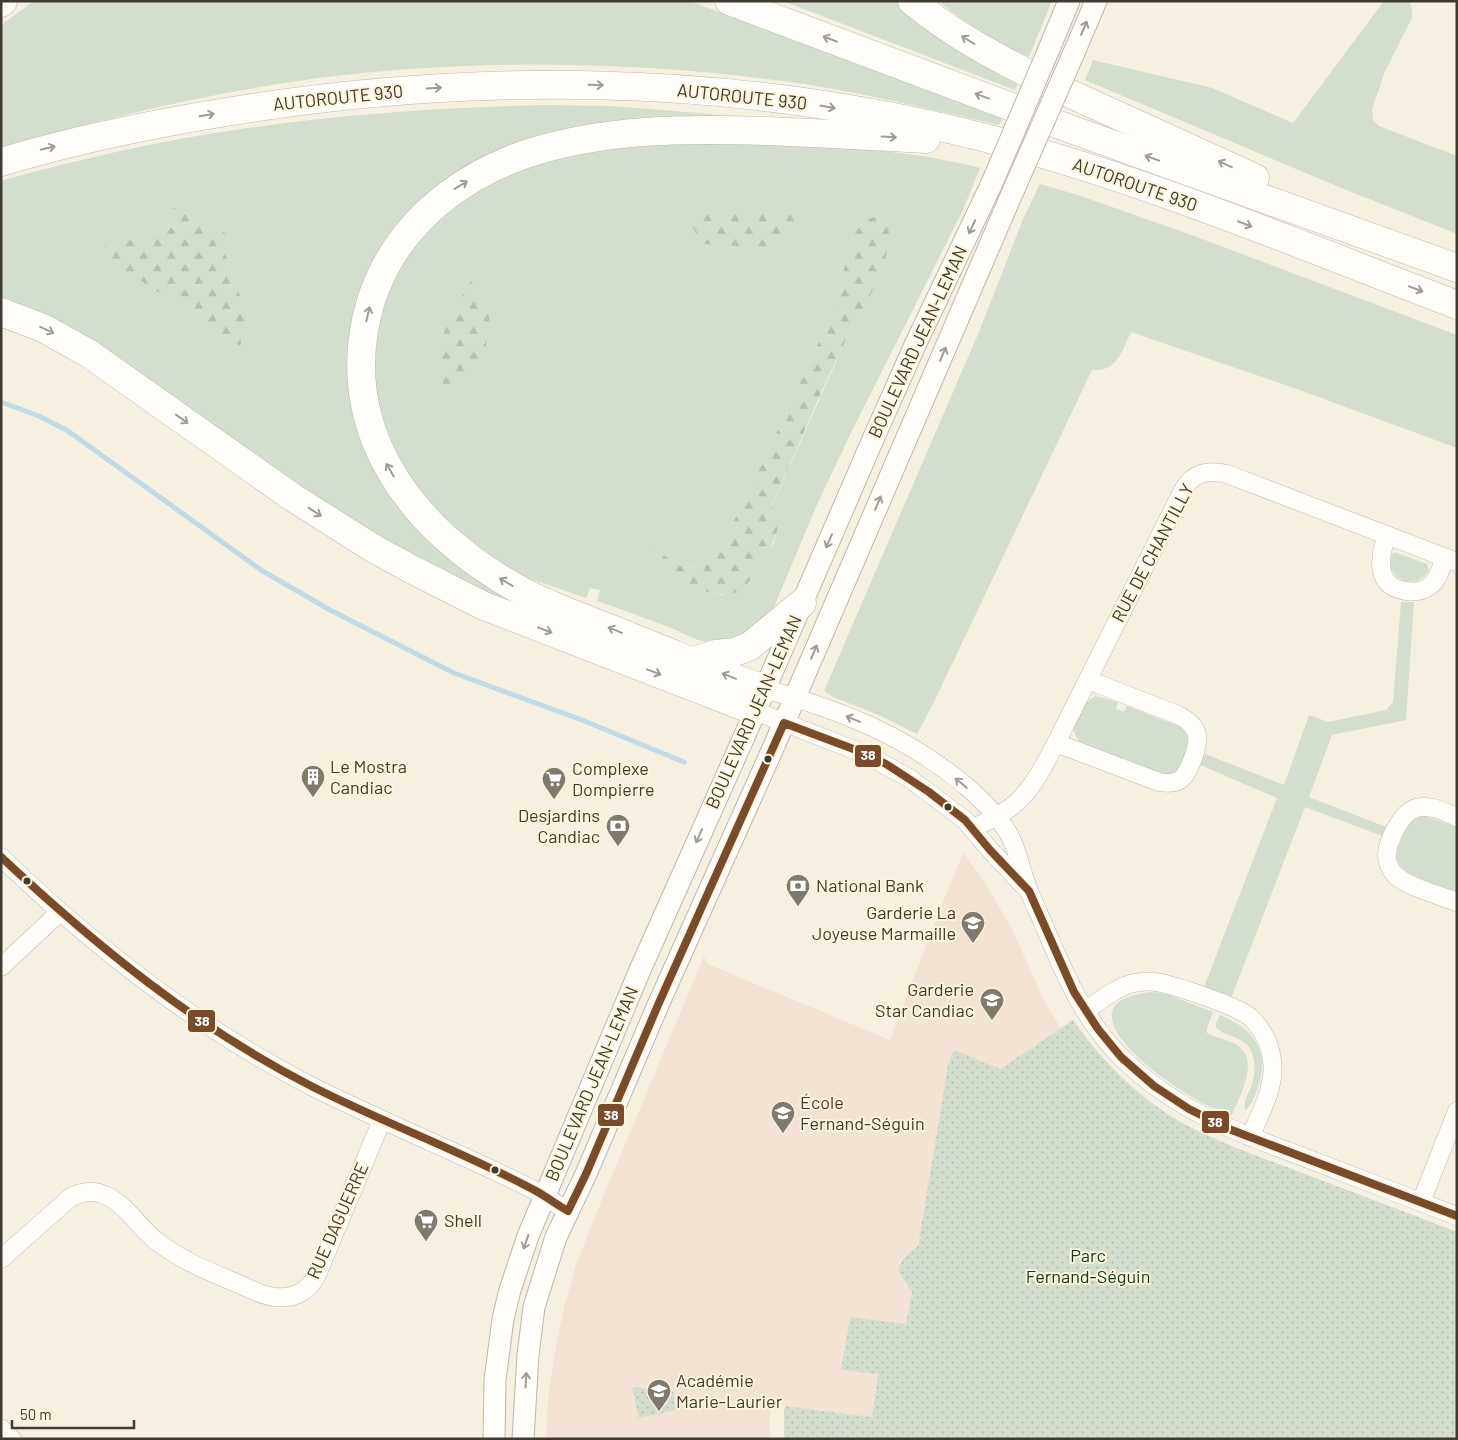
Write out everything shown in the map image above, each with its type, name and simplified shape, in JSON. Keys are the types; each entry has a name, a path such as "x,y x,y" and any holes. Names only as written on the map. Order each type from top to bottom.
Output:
{"highway":[{"name":"AUTOROUTE 930","path":"729,1 1073,130 1457,268"},
{"path":"912,1 976,45 1051,86 1429,257"},
{"name":"AUTOROUTE 930","path":"1,162 120,131 264,106 376,92 514,85 616,86 755,96 903,120 1001,142 1134,183 1457,305"},
{"path":"760,700 693,662 549,604 516,588 482,566 450,541 430,522 405,494 391,474 374,441 365,409 362,383 362,352 368,316 376,286 387,263 411,228 434,205 454,189 509,161 536,151 581,140 653,131 709,130 788,131 1001,142"},
{"path":"1,312 43,328 88,353 292,497 411,570 484,606 760,700"},
{"path":"693,662 716,654 735,652 750,646 802,603"}],"street":[{"name":"BOULEVARD JEAN-LEMAN","path":"494,1439 495,1380 503,1319 528,1236 640,970 891,399 992,183 1068,1"},
{"name":"BOULEVARD JEAN-LEMAN","path":"523,1439 528,1354 534,1307 549,1254 784,723 1096,1"},
{"name":"RUE DE CHANTILLY","path":"973,828 996,817 1024,795 1056,743 1187,482 1200,473 1216,472 1227,474 1387,535 1451,560 1428,587 1420,591 1400,590 1391,585 1383,574 1380,557 1387,535"},
{"path":"1056,743 1159,782 1167,784 1178,781 1186,776 1198,740 1195,729 1188,721 1180,716 1088,680"},
{"path":"760,700 795,697 862,723 920,751 974,793 996,817 1011,839 1029,891 1067,978 1084,1011 1121,1056 1154,1086 1209,1120 1457,1216"},
{"path":"760,700 784,723 856,750 886,764 943,802 973,828 990,850 1029,891"},
{"path":"1457,817 1428,807 1418,807 1411,810 1399,822 1388,849 1387,857 1392,872 1404,881 1457,902"},
{"path":"1,857 60,912 111,955 166,996 215,1029 293,1076 382,1120 533,1190 568,1211"},
{"path":"1,967 60,912"},
{"path":"1084,1011 1126,985 1150,982 1173,986 1238,1010 1248,1016 1265,1036 1272,1061 1273,1073 1266,1099 1250,1136"},
{"path":"1422,1202 1457,1111"},
{"name":"RUE DAGUERRE","path":"1,1259 72,1196 84,1192 100,1193 114,1200 158,1242 193,1264 268,1296 292,1296 306,1290 316,1277 382,1120"},
{"path":"1,1428 12,1439"}],"shaded area":[{"name":"École Fernand-Séguin","path":"963,853 986,884 1012,929 1045,1003 1061,1028 1000,1069 954,1051 948,1065 918,1246 899,1262 898,1271 912,1292 906,1324 850,1317 841,1370 878,1373 872,1417 770,1404 770,1439 546,1439 548,1399 554,1356 565,1303 576,1265 704,956 708,964 890,1040"}],"green space":[{"path":"34,1 689,1 1003,116 999,125 842,91 732,75 614,66 495,65 435,67 376,72 278,84 119,116 1,149 1,25"},
{"path":"783,1 895,1 922,23 1019,79 1015,90"},
{"path":"938,1 1052,1 1029,57 982,32"},
{"path":"1384,1 1409,1 1412,9 1412,18 1384,74 1372,109 1373,120 1379,126 1457,156 1457,234 1339,187 1085,80 1093,60 1212,88 1293,123"},
{"path":"546,105 612,106 757,118 465,171 357,311 388,489 592,630 449,581 1,301 1,181 111,153 219,132 327,118 437,109","holes":["187,204 193,227 222,245 248,318 94,249 174,227"]},
{"path":"680,142 793,145 906,154 980,168 963,210 816,507 774,607 752,630 733,640 713,643 698,640 597,601 600,590 590,588 586,598 522,576 498,561 428,505 383,433 372,361 382,302 410,249 453,202 514,171 589,150","holes":["865,220 876,282 844,344 772,506 778,524 774,543 750,581 723,595 710,593 684,582 660,565 649,546 682,567 697,568 708,563 721,547 838,301 851,243 856,231"]},
{"path":"1040,184 1078,195 1197,237 1457,335 1457,448 1294,388 1131,332 1118,359 1113,364 1100,370 1092,370 917,734 881,716 833,697 824,691 981,327 1023,219"},
{"path":"187,203 193,227 205,223 229,235 222,245 248,318 240,346 93,249 174,227 172,209"},
{"path":"767,210 806,212 794,234 772,248 703,244 683,212"},
{"path":"874,217 885,223 889,231 884,264 872,292 834,364 772,505 778,524 774,541 769,551 750,581 737,592 726,594 713,593 685,583 660,566 652,556 648,545 682,567 697,568 708,563 721,547 838,301 845,264 856,231 865,220"},
{"path":"471,281 484,302 489,315 485,350 476,372 457,386 447,390 442,382 441,344 448,322"},
{"path":"1394,552 1427,564 1429,570 1422,578 1415,581 1407,581 1400,578 1391,567"},
{"path":"1401,602 1414,602 1406,720 1332,735 1309,797 1386,827 1382,836 1305,807 1232,996 1204,987 1277,798 1200,765 1205,754 1284,785 1309,715 1328,722 1386,710 1393,702"},
{"path":"1096,696 1118,702 1116,709 1124,712 1127,706 1183,728 1188,745 1185,757 1178,768 1172,773 1162,774 1080,742 1074,731 1077,716 1088,701"},
{"path":"1424,816 1457,827 1457,892 1414,876 1400,865 1397,859 1397,850 1406,828 1413,820"},
{"path":"1153,992 1166,994 1213,1012 1207,1033 1234,1043 1244,1052 1248,1069 1243,1089 1232,1115 1213,1108 1160,1076 1136,1055 1118,1033 1112,1014 1122,1000"},
{"path":"1220,1015 1232,1020 1250,1034 1260,1052 1262,1062 1258,1087 1250,1106 1245,1110 1254,1073 1253,1056 1245,1043 1216,1028"},
{"name":"Parc Fernand-Séguin","path":"1073,1020 1085,1037 1127,1082 1160,1109 1177,1120 1236,1148 1457,1232 1457,1439 784,1439 784,1409 786,1406 872,1417 878,1374 841,1370 850,1317 906,1324 912,1292 898,1271 903,1259 918,1246 948,1065 954,1050 1000,1069"},
{"path":"632,1387 673,1392 676,1410 639,1418"}],"waterway":[{"path":"1,402 39,416 68,431 261,570 330,610 454,673 582,720 684,762"}],"transit line":[{"name":"38","path":"1,857 111,953 188,1012 229,1039 313,1087 509,1177 540,1193 568,1211 784,723 856,750 886,764 929,792 965,820 990,850 1029,891 1074,992 1098,1029 1121,1057 1154,1086 1189,1109 1229,1129 1457,1216"}],"place":[{"name":"Le Mostra Candiac","path":"313,798"},
{"name":"Complexe Dompierre","path":"554,800"},
{"name":"Desjardins Candiac","path":"618,847"},
{"name":"National Bank","path":"798,907"},
{"name":"Garderie La Joyeuse Marmaille","path":"973,944"},
{"name":"Garderie Star Candiac","path":"992,1021"},
{"name":"École Fernand-Séguin","path":"783,1134"},
{"name":"Shell","path":"426,1242"},
{"name":"Académie Marie-Laurier","path":"659,1412"}]}
